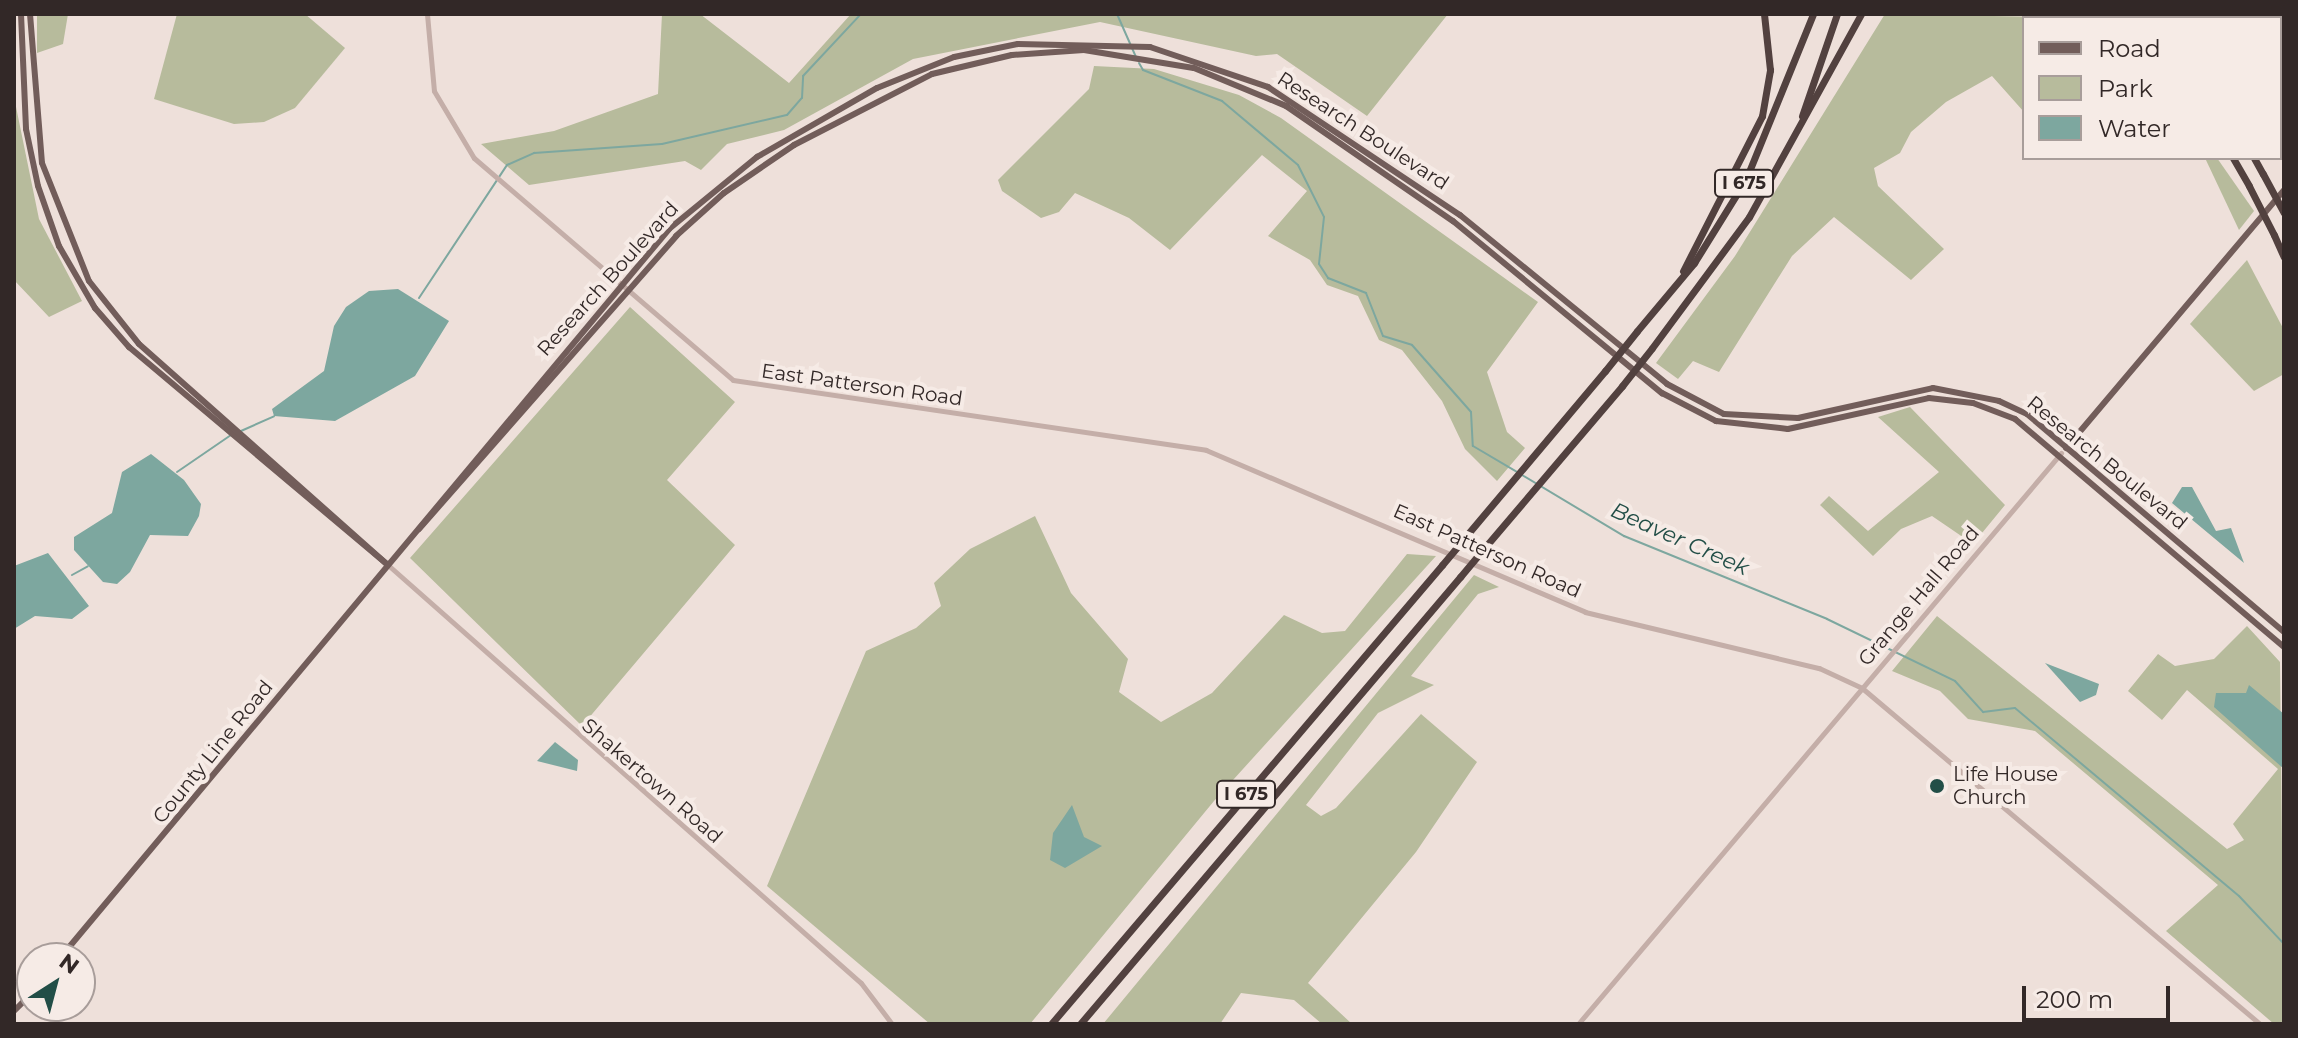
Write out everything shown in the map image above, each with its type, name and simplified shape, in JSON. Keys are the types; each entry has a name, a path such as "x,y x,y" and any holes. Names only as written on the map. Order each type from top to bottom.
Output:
{"highway":[{"path":"1674,289 1755,139 1770,75 1764,14"},
{"name":"I 675","path":"1051,1024 1674,289 1746,179 1813,14"},
{"name":"I 675","path":"1080,1024 1622,386 1724,257 1784,154 1837,14"},
{"path":"1784,154 1861,14"},
{"path":"2234,160 2284,257"},
{"path":"2255,160 2284,213"}],"main road":[{"path":"21,14 26,129 59,246 110,327 212,418 387,564"},
{"path":"30,14 37,136 72,251 124,327 261,447 387,564"},
{"name":"Research Boulevard","path":"416,531 497,430 621,285 716,187 877,88 954,57 1018,44 1107,42 1150,47 1233,70 1307,108 1460,215 1694,401 1768,421 1906,390 1954,390 2027,414 2284,647"},
{"name":"Research Boulevard","path":"387,564 504,436 627,292 724,193 876,99 972,62 1110,52 1154,58 1240,84 1354,150 1690,411 1740,427 1788,429 1905,400 1947,398 2015,419 2064,450 2284,632"},
{"name":"Grange Hall Road","path":"2064,450 2284,190"},
{"path":"497,430 504,436"},
{"name":"County Line Road","path":"73,942 387,564"}],"street":[{"name":"East Patterson Road","path":"427,14 434,91 486,171 627,292 743,385 1206,450 1585,612 1763,649 1862,688 2260,1024"},
{"name":"Grange Hall Road","path":"1578,1024 2064,450"},
{"name":"Shakertown Road","path":"387,564 861,983 892,1024"}],"green space":[{"path":"37,14 68,14 63,44 37,53"},
{"path":"177,14 305,14 345,48 295,108 264,122 234,124 154,99"},
{"path":"662,14 700,14 789,83 851,14 1448,14 1367,116 1277,54 1256,56 1100,22 913,59 784,130 727,144 701,170 685,161 529,185 481,144 554,131 658,94"},
{"path":"1885,14 2022,17 2022,110 1992,76 1946,102 1911,132 1900,153 1874,168 1878,186 1944,249 1911,280 1834,217 1792,256 1719,372 1693,361 1678,379 1656,363 1735,256"},
{"path":"1094,66 1154,69 1239,95 1281,118 1538,302 1487,372 1507,432 1525,448 1497,481 1465,449 1442,401 1402,350 1379,340 1358,296 1327,285 1310,260 1268,236 1307,191 1262,155 1170,250 1129,218 1075,193 1059,212 1041,218 1002,191 998,180 1089,89"},
{"path":"14,97 39,219 82,301 49,317 14,280"},
{"path":"2206,160 2218,160 2254,211 2239,230"},
{"path":"2247,260 2284,330 2284,374 2254,391 2190,324"},
{"path":"630,307 735,402 667,480 735,545 582,726 410,558"},
{"path":"1910,407 2005,505 1973,544 1932,516 1901,529 1873,556 1820,505 1829,496 1868,531 1939,472 1878,417"},
{"path":"1035,516 1071,593 1128,659 1119,692 1161,722 1212,693 1284,615 1322,633 1345,631 1407,554 1436,556 1214,801 1030,1024 930,1024 767,886 866,651 916,628 941,606 934,583 970,549"},
{"path":"1474,575 1499,587 1478,594 1411,676 1434,685 1378,713 1306,805 1321,816 1336,808 1421,714 1477,762 1416,852 1308,983 1352,1024 1322,1024 1294,1000 1241,993 1220,1024 1103,1024"},
{"path":"1937,616 2227,849 2244,840 2233,824 2278,769 2187,690 2162,720 2128,691 2158,654 2175,666 2214,659 2247,626 2280,662 2284,1024 2274,1024 2166,931 2218,885 2035,731 1968,719 1940,691 1892,671"}],"water":[{"path":"398,289 449,321 415,376 335,421 274,416 272,409 324,371 334,326 346,307 369,291"},
{"path":"151,454 184,480 201,504 199,516 188,536 150,535 130,572 117,584 103,582 74,550 74,537 112,513 122,472"},
{"path":"2182,487 2192,487 2216,531 2231,528 2244,563 2172,503"},
{"path":"48,553 89,606 72,619 35,616 14,629 14,566"},
{"path":"2045,663 2099,684 2096,695 2080,702"},
{"path":"2249,685 2284,714 2284,769 2214,707 2216,693 2246,693"},
{"path":"555,742 578,760 577,771 537,761"},
{"path":"1072,805 1084,837 1102,846 1065,868 1050,860 1053,833"}],"waterway":[{"path":"419,298 507,165 534,153 662,144 787,115 802,98 803,76 861,14"},
{"name":"Beaver Creek","path":"1117,14 1136,57"},
{"name":"Beaver Creek","path":"1139,63 1143,70 1222,101 1298,165 1324,217 1319,264 1328,278 1366,293 1383,336 1412,345 1471,412 1473,446 1517,472"},
{"path":"241,431 274,416"},
{"path":"177,472 231,435"},
{"name":"Beaver Creek","path":"1522,475 1624,536 1827,619 1955,681 1983,712 2015,708 2239,896 2284,944"},
{"path":"72,575 88,566"}],"place":[{"name":"Life House Church","path":"1937,786"}]}
